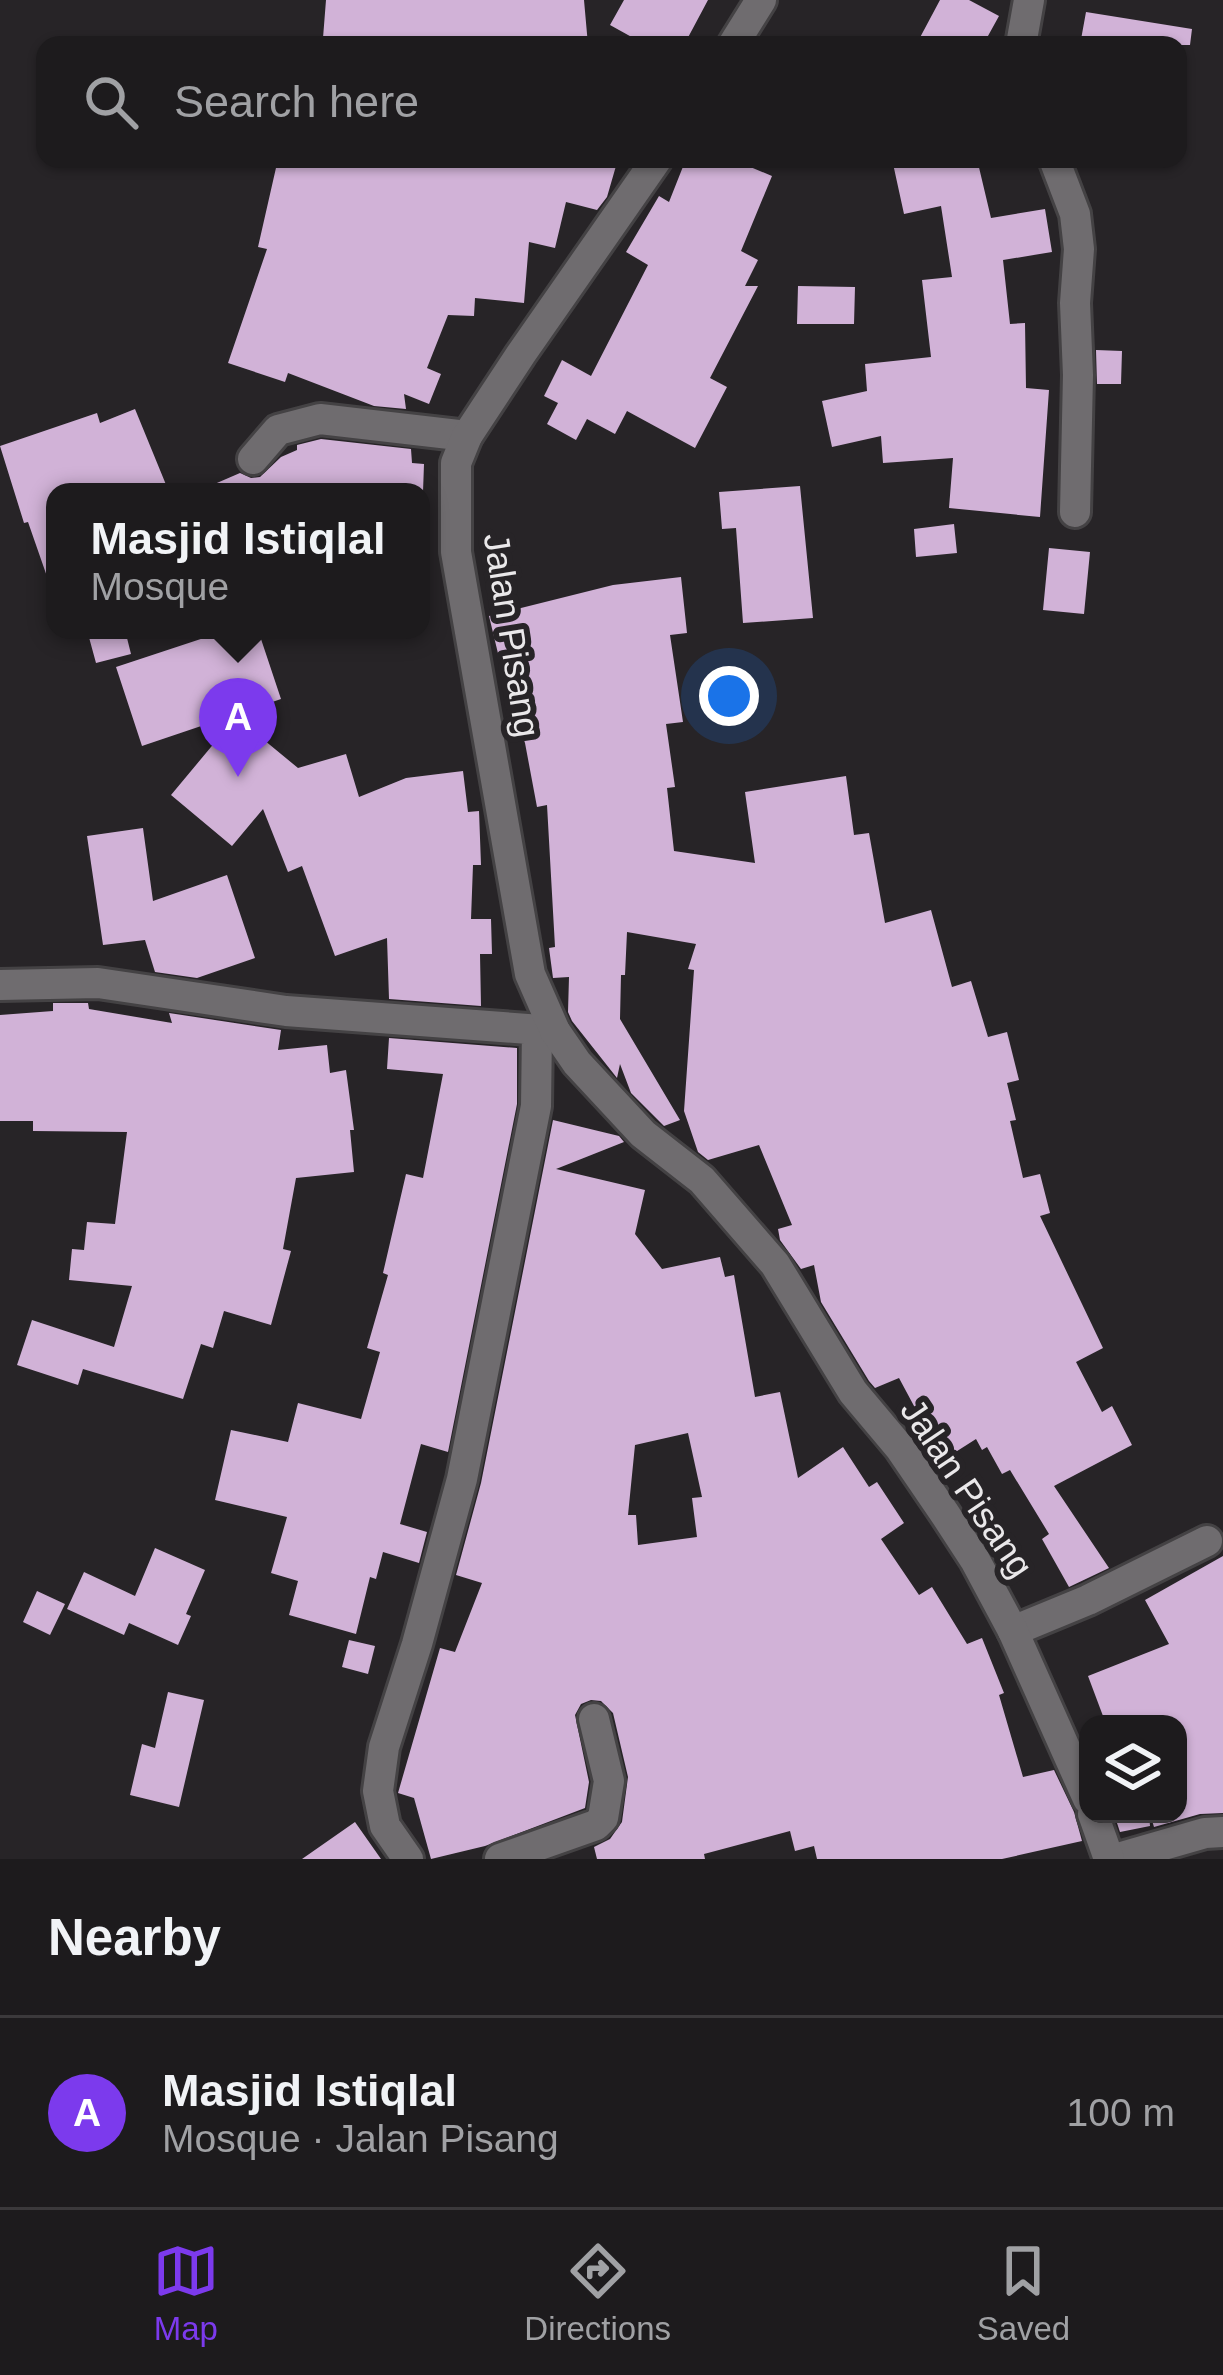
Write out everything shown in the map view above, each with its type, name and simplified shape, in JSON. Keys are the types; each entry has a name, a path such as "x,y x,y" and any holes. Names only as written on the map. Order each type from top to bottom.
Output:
{"street":[{"path":"739,36 761,0"},
{"path":"1023,36 1029,0"},
{"name":"Jalan Pisang","path":"651,168 467,436 456,463 456,552 530,974 546,1030 643,1134 701,1180 775,1264 854,1392 900,1448 965,1544 1012,1631 1079,1779"},
{"path":"1057,168 1075,214 1079,249 1076,512"},
{"path":"253,459 278,430 320,419 467,436"},
{"path":"0,985 98,982 286,1011 546,1030 536,1106 462,1479 418,1644 384,1747 378,1791 385,1826 407,1859"},
{"path":"1012,1631 1088,1600 1207,1540"},
{"path":"500,1859 603,1819 609,1781 594,1719"},
{"path":"1098,1823 1112,1859 1223,1832"}],"building":[{"path":"326,0 584,0 587,36 500,36 323,36"},
{"path":"624,0 708,0 689,36 630,36 610,25"},
{"path":"940,0 969,0 999,16 988,36 921,36"},
{"path":"1086,12 1192,29 1190,45 1187,36 1082,36"},
{"path":"276,168 615,168 607,197 597,210 566,202 555,248 529,242 524,303 475,298 474,316 448,315 427,368 441,374 429,404 404,394 406,409 374,406 288,373 285,382 228,363 267,249 258,247"},
{"path":"682,168 753,168 772,176 741,251 758,260 745,286 758,286 710,378 727,387 695,448 627,411 615,434 587,419 576,440 547,424 558,403 544,396 562,360 591,376 648,265 626,252 659,196 669,202"},
{"path":"894,168 979,168 991,218 1045,209 1052,252 1003,260 1010,324 1025,323 1026,388 1049,390 1040,517 949,508 953,458 883,463 881,436 832,447 822,401 867,391 865,364 931,357 922,280 952,277 941,206 904,214"},
{"path":"798,286 855,287 854,324 797,324"},
{"path":"1096,350 1122,351 1121,384 1097,384"},
{"path":"135,409 165,483 46,483 46,574 0,446 97,413 100,423"},
{"path":"321,439 411,449 412,463 424,464 423,483 217,483 240,473 260,477 281,457 297,450 297,445"},
{"path":"800,486 813,618 743,623 736,528 722,529 719,492"},
{"path":"954,524 957,553 916,557 914,529"},
{"path":"1049,548 1090,552 1084,614 1043,610"},
{"path":"681,577 687,633 670,635 683,722 666,724 675,787 667,788 674,851 755,863 745,792 846,776 854,835 869,833 885,923 931,910 952,987 971,981 988,1037 1007,1032 1019,1080 1007,1083 1016,1120 1010,1121 1023,1178 1040,1174 1050,1213 1040,1216 1103,1348 1076,1362 1102,1412 1112,1406 1132,1445 1054,1486 1109,1568 1069,1587 1042,1539 1049,1534 1010,1470 1002,1474 987,1447 982,1450 976,1439 943,1460 899,1378 875,1388 869,1381 821,1302 814,1265 801,1269 780,1240 778,1229 792,1225 759,1145 708,1160 698,1152 684,1111 694,970 688,969 696,944 627,932 620,1019 680,1120 664,1126 631,1093 620,1064 617,1078 572,1021 569,977 553,978 547,805 537,807 525,743 489,616 613,585"},
{"path":"89,639 127,639 131,654 96,663"},
{"path":"201,639 261,639 281,699 142,746 116,667"},
{"path":"236,717 298,768 346,754 359,797 406,778 463,771 468,812 479,811 481,865 473,865 471,919 491,919 492,954 480,954 481,1006 389,999 387,938 335,956 302,866 288,872 263,809 232,846 171,795"},
{"path":"143,828 153,901 227,875 255,958 197,978 155,972 145,940 103,945 87,836"},
{"path":"53,1003 88,1003 89,1009 172,1023 169,1013 281,1030 278,1050 327,1045 330,1073 346,1070 354,1172 296,1178 283,1249 291,1251 271,1325 224,1311 213,1348 201,1344 183,1399 83,1369 78,1385 17,1365 32,1320 114,1347 132,1286 69,1280 72,1249 84,1250 87,1222 115,1224 127,1132 33,1131 33,1121 0,1121 0,1015 53,1011"},
{"path":"389,1038 517,1048 517,1104 448,1452 421,1444 400,1524 427,1532 419,1563 383,1552 376,1579 370,1577 356,1634 289,1615 298,1581 271,1573 287,1517 215,1500 231,1430 288,1442 298,1403 361,1419 380,1352 367,1348 388,1275 383,1273 406,1174 423,1178 443,1074 387,1069"},
{"path":"553,1120 619,1136 624,1142 556,1169 645,1190 635,1234 662,1269 720,1257 725,1277 734,1275 755,1397 780,1392 798,1478 843,1447 869,1487 877,1482 904,1523 881,1539 919,1595 932,1587 967,1644 982,1638 1004,1693 999,1695 1023,1777 1054,1770 1082,1841 1002,1859 817,1859 814,1846 795,1851 790,1831 704,1854 705,1859 597,1859 594,1847 610,1839 622,1822 628,1777 613,1713 601,1701 591,1700 581,1704 575,1715 589,1782 585,1808 485,1846 431,1859 414,1798 398,1793 440,1648 455,1652 482,1583 456,1575 481,1483","holes":["688,1433 702,1497 692,1498 697,1537 638,1545 636,1515 628,1515 635,1445"]},
{"path":"155,1548 205,1570 178,1645 129,1623 124,1635 67,1609 84,1572 135,1596"},
{"path":"1223,1556 1223,1813 1187,1818 1187,1715 1103,1715 1088,1676 1169,1644 1145,1600"},
{"path":"37,1591 65,1604 50,1635 23,1622"},
{"path":"349,1640 375,1646 368,1674 342,1667"},
{"path":"168,1692 204,1700 179,1807 130,1795 142,1744 155,1748"},
{"path":"355,1822 381,1859 302,1859"},
{"path":"1117,1823 1150,1823 1150,1826 1120,1832"}],"place":[{"name":"Masjid Istiqlal","path":"238,777"}]}
